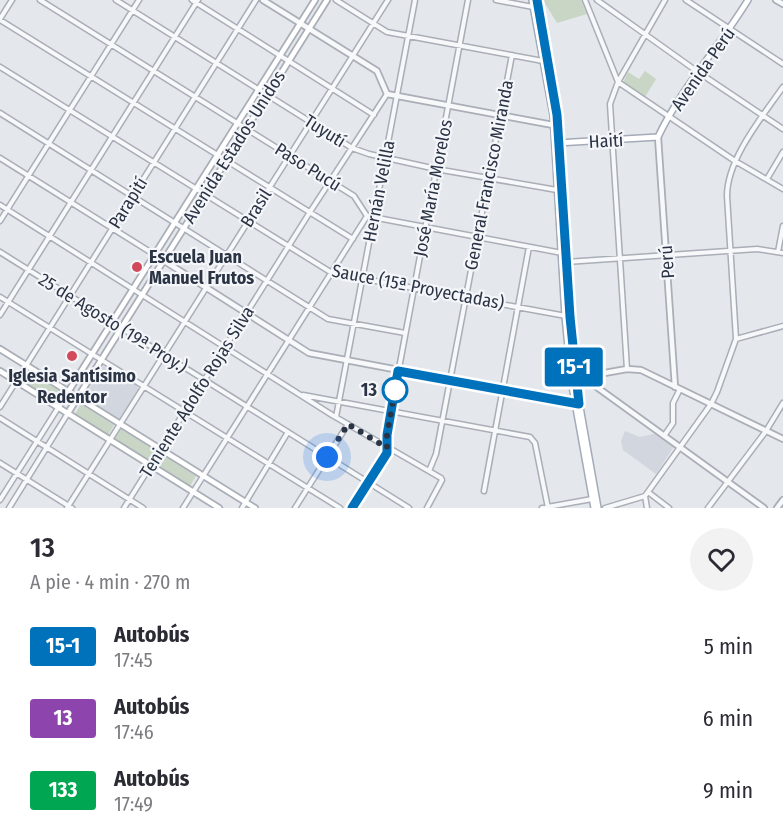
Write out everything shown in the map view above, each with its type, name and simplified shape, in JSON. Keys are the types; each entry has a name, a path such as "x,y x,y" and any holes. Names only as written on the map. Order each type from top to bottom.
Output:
{"main road":[{"name":"Avenida Estados Unidos","path":"58,408 315,0"},
{"name":"Avenida Estados Unidos","path":"68,413 327,0"},
{"path":"537,0 534,5 557,143"},
{"name":"Avenida Perú","path":"658,138 698,72 730,30 748,0"},
{"path":"534,5 552,78 573,381 596,508"},
{"name":"Haití","path":"557,143 658,138"},
{"path":"0,349 255,508"},
{"path":"0,371 219,508"},
{"path":"577,404 592,499 596,508"}],"street":[{"path":"12,0 0,19 353,240"},
{"name":"Paso Pucú","path":"40,0 354,196 367,216"},
{"name":"Tuyutí","path":"116,0 352,148 436,169 559,190"},
{"path":"0,221 139,0"},
{"path":"192,0 374,115"},
{"name":"Parapití","path":"0,407 256,0"},
{"path":"263,0 380,73 387,94 554,125"},
{"path":"336,0 387,32 544,61"},
{"name":"Brasil","path":"69,507 88,473 388,0"},
{"name":"Hernán Velilla","path":"336,417 415,0"},
{"name":"José María Morelos","path":"387,448 398,371 468,0"},
{"path":"496,0 534,5"},
{"path":"585,0 618,82 735,161 783,189"},
{"path":"597,0 783,129"},
{"path":"627,369 610,104 618,82 665,0"},
{"path":"686,0 783,64"},
{"path":"776,0 783,4"},
{"path":"0,315 197,2"},
{"name":"General Francisco Miranda","path":"429,471 436,454 443,421 512,55"},
{"name":"Sauce (15ª Proyectadas)","path":"0,67 332,273 567,316"},
{"path":"605,508 646,494 711,404 717,392 736,339 727,187 735,161 783,87"},
{"name":"Teniente Adolfo Rojas Silva","path":"124,508 288,246 387,94"},
{"path":"0,113 309,308 333,321 405,333"},
{"name":"Perú","path":"658,138 675,387"},
{"path":"767,179 783,152"},
{"path":"0,158 309,354 577,404"},
{"path":"0,205 336,417 442,479 427,508"},
{"path":"183,508 367,216 563,254"},
{"path":"564,262 757,249 781,252 783,226"},
{"path":"484,492 529,247"},
{"name":"25 de Agosto (19ª Proy.)","path":"0,252 409,508"},
{"path":"0,297 340,508"},
{"path":"736,339 783,326"},
{"path":"573,381 627,369 641,370 783,440"},
{"path":"597,387 594,380 602,374"},
{"path":"573,381 587,380 764,508"},
{"path":"664,436 674,423 673,404 680,389"},
{"path":"300,394 533,439 547,508"},
{"path":"708,508 766,431 783,403"},
{"name":"Avenida Estados Unidos","path":"0,500 58,408"},
{"name":"Avenida Estados Unidos","path":"9,508 68,413"},
{"path":"0,418 144,508"},
{"path":"295,508 348,424"},
{"path":"242,508 288,432"},
{"path":"352,508 385,457 387,448"},
{"path":"0,463 69,507"},
{"path":"646,494 647,508"},
{"path":"646,494 669,508"},
{"path":"542,508 592,499"},
{"path":"777,508 783,500"}],"shaded area":[{"path":"103,366 137,386 138,389 120,419 84,397"},
{"path":"625,431 640,437 658,433 675,445 656,474 623,450 621,441"}],"green space":[{"path":"543,0 581,0 587,14 557,23"},
{"path":"645,71 656,79 645,97 623,83 628,72 639,79"},
{"path":"27,371 62,392 55,402 21,381"},
{"path":"81,404 114,425 108,435 75,414"},
{"path":"121,429 155,450 149,460 115,439"},
{"path":"163,455 196,476 190,486 157,465"}],"bus line":[{"name":"15-1","path":"352,508 387,453 387,435 398,371 579,404 570,317 560,143 552,78 537,0"}],"place":[{"name":"Escuela Juan Manuel Frutos","path":"137,267"},
{"name":"Iglesia Santísimo Redentor","path":"72,356"},
{"name":"13","path":"395,390"}],"route":[{"path":"327,457 348,424 387,448 395,390"}]}
